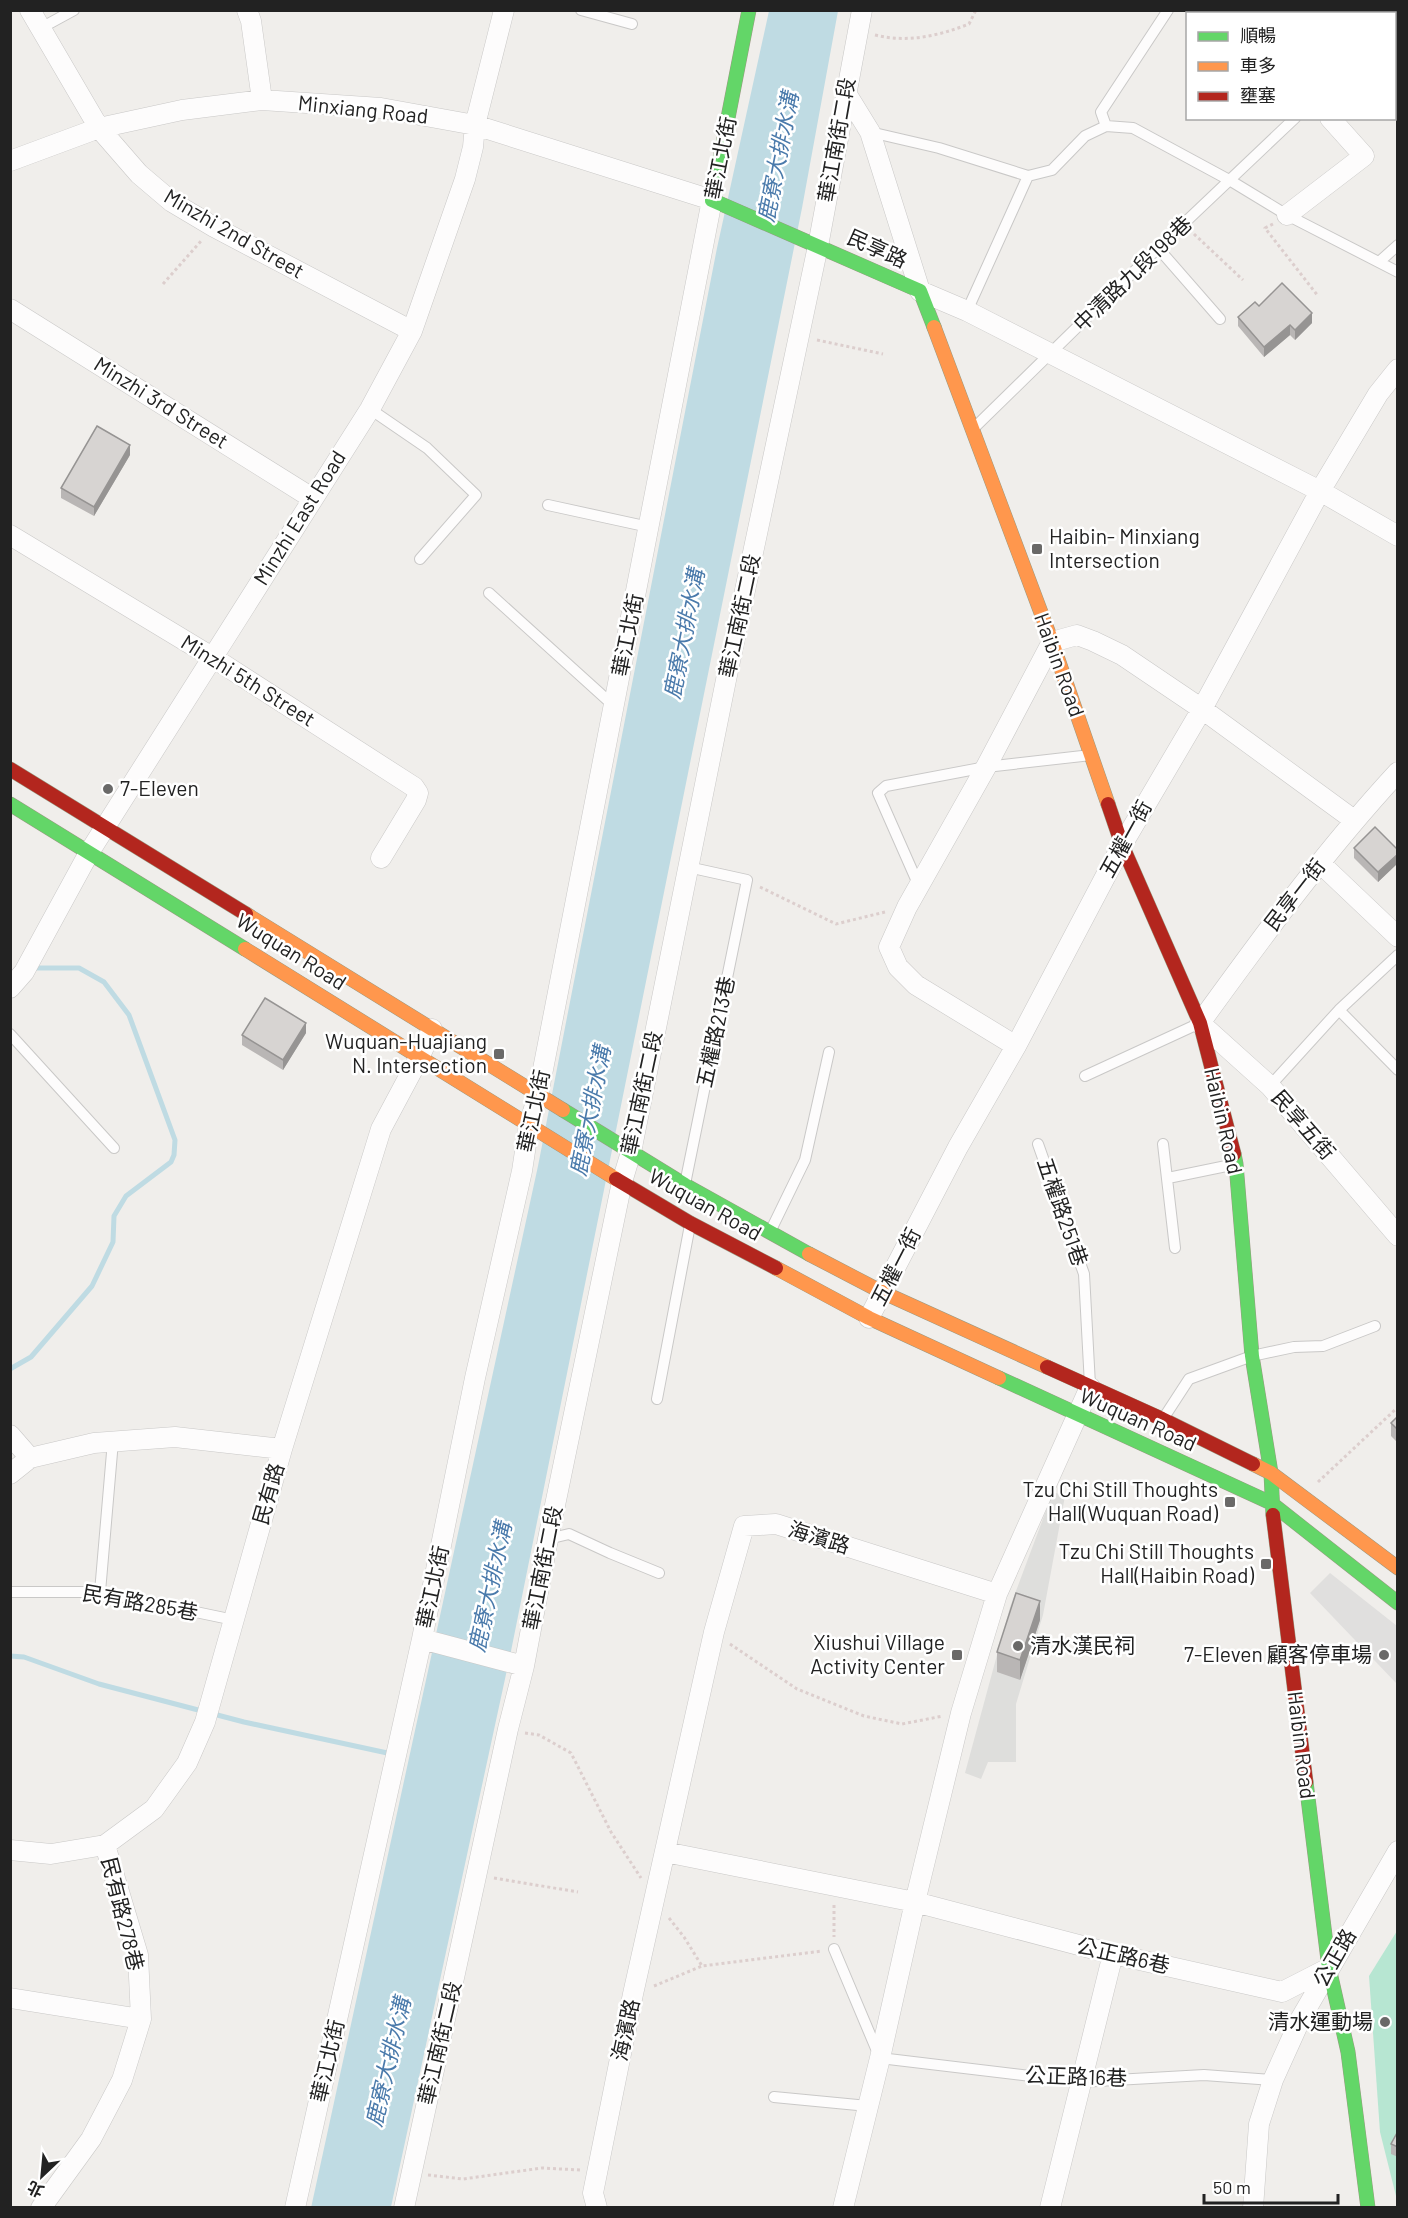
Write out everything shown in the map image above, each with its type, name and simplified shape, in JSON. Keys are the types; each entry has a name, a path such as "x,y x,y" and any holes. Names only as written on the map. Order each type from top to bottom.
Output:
{"street":[{"name":"Minzhi 2nd Street","path":"30,10 99,128 139,174 172,202 214,227 412,331"},
{"path":"247,10 251,21 262,100"},
{"name":"Minzhi East Road","path":"10,988 24,972 90,851 370,409 412,331 465,178 504,10"},
{"name":"華江北街","path":"295,2208 426,1640 475,1378 522,1171 543,1098 614,706 749,10"},
{"name":"華江南街二段","path":"404,2208 478,1875 508,1729 518,1664 548,1539 616,1179 688,867 818,246 862,10"},
{"name":"Haibin Road","path":"846,93 870,132 920,291 1052,642 1122,844 1200,1023 1236,1164 1252,1356 1271,1473 1271,1503 1329,1968 1348,2052 1368,2208"},
{"name":"Minxiang Road","path":"10,161 99,128 182,110 262,100 381,108 476,124 712,200"},
{"path":"1287,215 1364,156 1332,120"},
{"name":"民享路","path":"712,200 920,291"},
{"path":"920,291 967,311 1320,491 1398,536"},
{"name":"Minzhi 3rd Street","path":"10,309 312,498"},
{"name":"五權一街","path":"869,1318 958,1147 1016,1046 1122,844 1202,709 1320,491 1378,394 1398,369"},
{"name":"Minzhi 5th Street","path":"10,535 212,657 414,787 418,793 416,800 381,858"},
{"path":"1016,1046 916,985 898,966 889,947 907,907 986,767 1052,642 1077,635 1122,655 1202,709 1354,820"},
{"name":"Wuquan Road","path":"10,769 685,1185 882,1292 1162,1419 1271,1473 1398,1568"},
{"name":"民享一街","path":"1200,1023 1288,902 1354,820 1398,772"},
{"name":"Wuquan Road","path":"10,804 90,851 690,1223 869,1318 1271,1503 1398,1604"},
{"path":"1320,863 1398,938"},
{"name":"民享五街","path":"1200,1023 1270,1086 1398,1236"},
{"name":"民有路","path":"10,1850 51,1854 105,1845 154,1809 187,1763 205,1722 282,1449 381,1129 432,1029"},
{"path":"843,2208 961,1713 997,1594 1090,1387"},
{"path":"10,1435 30,1458"},
{"path":"10,1474 30,1458 94,1443 176,1437 282,1449"},
{"name":"海濱路","path":"597,2208 593,2193 596,2171 633,1994 714,1632 744,1527 776,1524 997,1594"},
{"path":"426,1640 518,1664"},
{"name":"民有路278巷","path":"41,2208 91,2139 122,2080 141,2019 138,1955 105,1845"},
{"name":"公正路","path":"1253,2208 1259,2124 1273,2080 1301,2018 1398,1851"},
{"path":"665,1852 915,1902"},
{"name":"公正路6巷","path":"915,1902 1113,1954 1282,1992 1329,1968"},
{"path":"1050,2208 1113,1954"},
{"path":"10,1998 141,2019"}],"lane":[{"path":"41,28 74,10"},
{"path":"581,10 632,24"},
{"path":"1106,126 1101,112 1168,10"},
{"name":"中清路九段198巷","path":"971,430 1293,120"},
{"path":"870,132 939,148 1028,176 1052,170 1085,136 1106,126 1133,128 1231,181 1287,215 1398,272"},
{"path":"967,311 1028,176"},
{"path":"1379,262 1398,245"},
{"path":"1158,248 1220,319"},
{"path":"370,409 428,448 476,495 420,559"},
{"path":"548,505 649,527"},
{"path":"489,593 614,706"},
{"path":"919,886 878,793 885,786 986,767 1091,755"},
{"path":"688,867 747,880"},
{"name":"五權路213巷","path":"685,1185 747,880"},
{"path":"1270,1086 1339,1010 1398,955"},
{"path":"1339,1010 1398,1070"},
{"path":"1085,1076 1200,1023"},
{"path":"10,1034 114,1148"},
{"path":"770,1233 805,1160 829,1052"},
{"name":"五權路251巷","path":"1038,1144 1084,1274 1090,1387"},
{"path":"1163,1144 1175,1248"},
{"path":"1168,1178 1236,1164"},
{"path":"657,1399 690,1223"},
{"path":"1162,1419 1189,1379 1252,1356 1294,1347 1323,1346 1375,1326"},
{"path":"100,1592 113,1442"},
{"path":"548,1539 569,1534 659,1573"},
{"name":"民有路285巷","path":"10,1592 100,1592 234,1620"},
{"path":"834,1949 880,2058"},
{"name":"公正路16巷","path":"880,2058 1080,2082 1204,2075 1273,2080"},
{"path":"774,2097 868,2106"}],"path":[{"path":"857,31 899,40 941,35 969,24 976,10"},
{"path":"1287,215 1265,228 1318,296"},
{"path":"1184,224 1243,280"},
{"path":"164,284 214,227"},
{"path":"799,336 883,354"},
{"path":"747,880 836,924 907,907"},
{"path":"1304,1496 1398,1407"},
{"path":"714,1632 797,1689 864,1716 902,1724 961,1713"},
{"path":"508,1729 539,1736 571,1753 611,1832 655,1900 684,1937 702,1966"},
{"path":"478,1875 578,1892"},
{"path":"633,1994 702,1966 834,1949 833,1887"},
{"path":"411,2174 463,2179 542,2168 596,2171"}],"shaded area":[{"name":"清水漢民祠","path":"1053,1492 1065,1496 1043,1615 1016,1704 1016,1762 988,1762 981,1779 965,1773 1010,1607"},
{"name":"7-Eleven 顧客停車場","path":"1330,1573 1397,1626 1397,1684 1310,1593"}],"green space":[{"name":"清水運動場","path":"1397,1931 1397,2200 1380,2132 1369,1976"}],"water":[{"name":"鹿寮大排水溝","path":"769,11 838,11 802,208 511,1651 391,2207 311,2208 538,1166 717,248"}],"building":[{"path":"1282,283 1312,313 1295,330 1290,325 1264,347 1238,317 1255,302 1259,306"},
{"path":"97,426 130,445 94,507 61,488"},
{"path":"1375,827 1398,850 1398,854 1378,872 1354,848"},
{"path":"265,998 306,1023 283,1060 242,1035"},
{"path":"1398,1416 1398,1430 1391,1423"},
{"path":"1016,1593 1040,1601 1020,1660 997,1652"},
{"path":"1398,2131 1398,2147 1391,2144"}],"waterway":[{"path":"10,1369 31,1357 92,1286 113,1242 114,1216 126,1196 171,1162 175,1140 129,1015 104,982 79,968 32,968"},
{"path":"10,1656 24,1657 99,1684 244,1722 392,1754"}],"traffic: fast":[{"path":"749,10 712,200 920,291 934,327"},
{"path":"10,804 245,949"},
{"path":"563,1110 685,1185 809,1254"},
{"path":"1234,1154 1252,1356 1271,1473 1273,1515"},
{"path":"999,1378 1271,1503 1398,1603"},
{"path":"1306,1782 1329,1968 1348,2052 1368,2208"}],"traffic: slow":[{"path":"934,327 1052,642 1108,804"},
{"path":"246,914 563,1110"},
{"path":"245,949 616,1179"},
{"path":"809,1254 882,1292 1047,1367"},
{"path":"776,1268 869,1318 999,1378"},
{"path":"1253,1464 1271,1473 1398,1568"}],"traffic: jam":[{"path":"10,769 246,914"},
{"path":"1108,804 1122,845 1200,1023 1234,1154"},
{"path":"616,1179 690,1223 776,1268"},
{"path":"1047,1367 1162,1419 1253,1464"},
{"path":"1273,1515 1306,1782"}],"place":[{"name":"Haibin- Minxiang Intersection","path":"1037,549"},
{"name":"7-Eleven","path":"108,789"},
{"name":"Wuquan-Huajiang N. Intersection","path":"499,1054"},
{"name":"Tzu Chi Still Thoughts Hall(Wuquan Road)","path":"1230,1502"},
{"name":"Tzu Chi Still Thoughts Hall(Haibin Road)","path":"1266,1564"},
{"name":"清水漢民祠","path":"1018,1646"},
{"name":"Xiushui Village Activity Center","path":"957,1655"},
{"name":"7-Eleven 顧客停車場","path":"1384,1655"},
{"name":"清水運動場","path":"1385,2022"}]}
